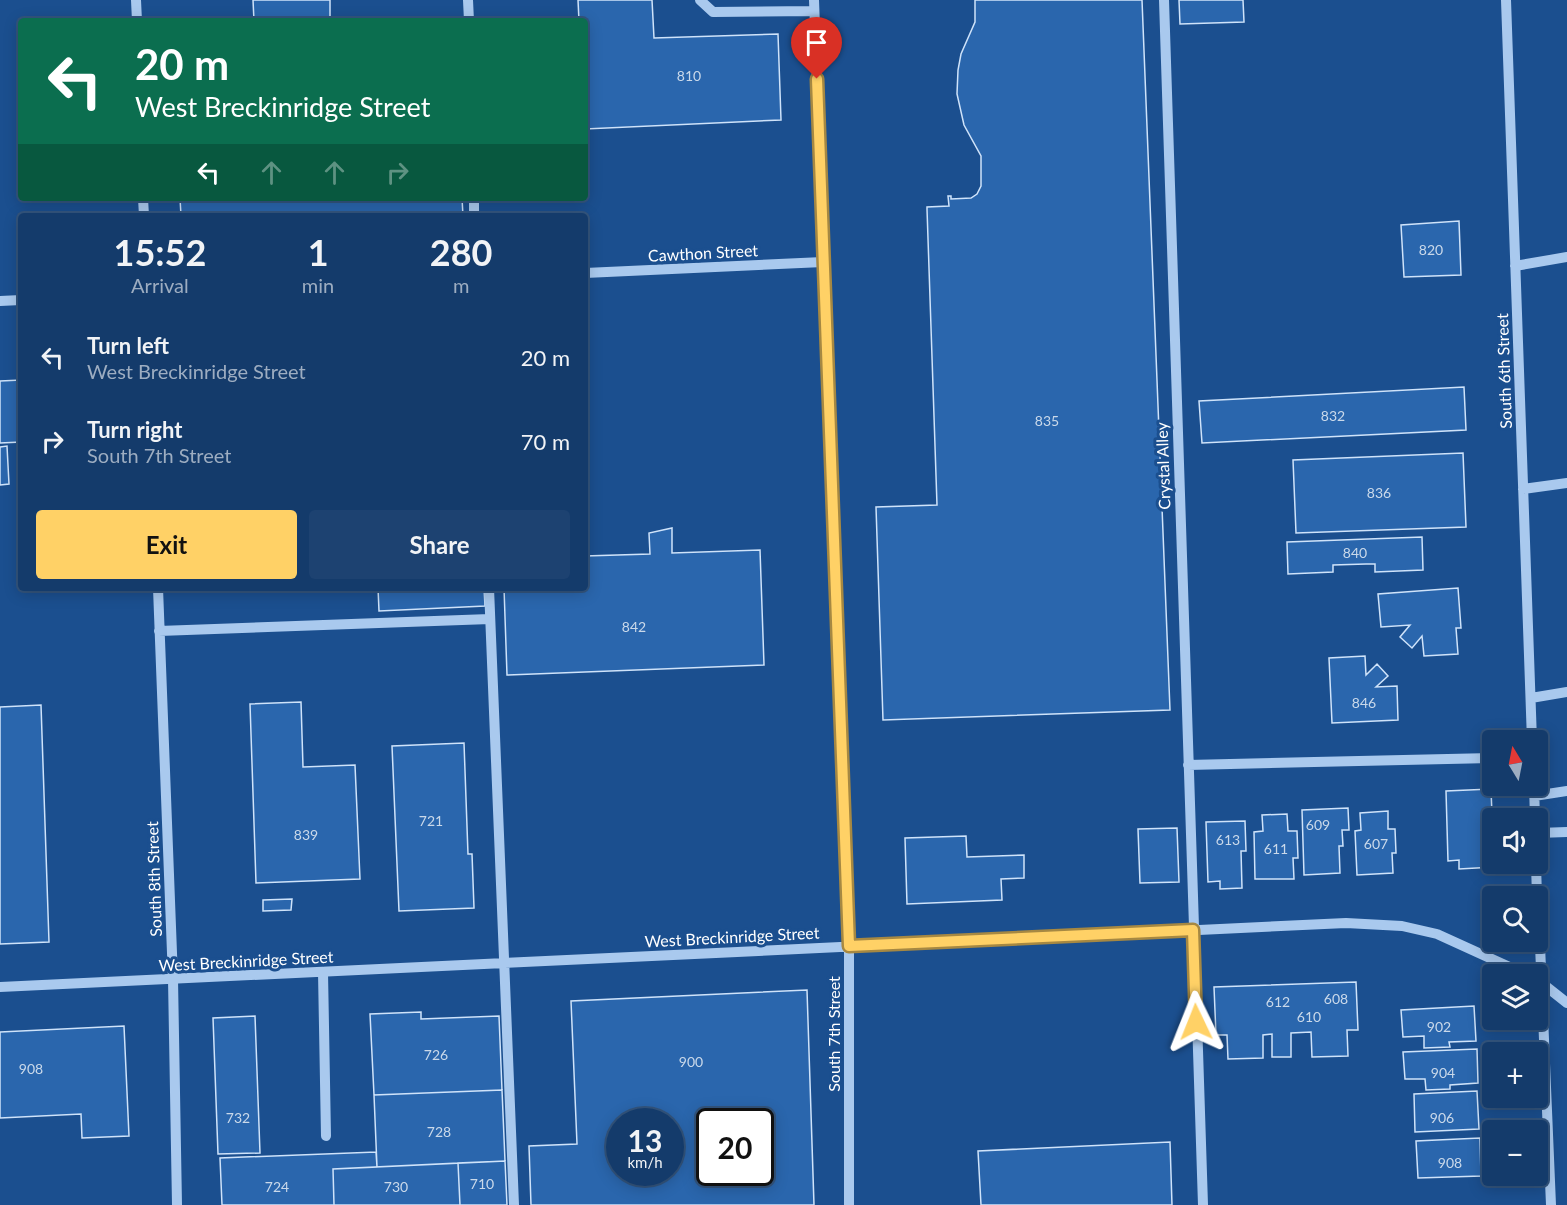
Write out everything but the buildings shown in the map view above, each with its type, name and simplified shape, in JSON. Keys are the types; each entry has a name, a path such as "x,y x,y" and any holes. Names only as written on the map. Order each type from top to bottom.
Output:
{"street":[{"path":"136,0 137,18"},
{"path":"468,0 469,18"},
{"path":"700,0 713,12 814,5"},
{"name":"Crystal Alley","path":"1164,0 1203,1205"},
{"name":"South 6th Street","path":"1506,0 1531,730"},
{"name":"South 7th Street","path":"814,5 849,946 849,1205"},
{"path":"1515,266 1567,257"},
{"name":"Cawthon Street","path":"588,273 823,262"},
{"path":"0,301 18,300"},
{"path":"1523,489 1567,483"},
{"name":"South 8th Street","path":"158,591 172,979 177,1205"},
{"path":"489,591 514,1205"},
{"path":"159,631 490,619"},
{"path":"1530,698 1567,692"},
{"path":"1188,765 1482,758"},
{"path":"1548,791 1567,791"},
{"path":"1548,833 1567,832"},
{"name":"West Breckinridge Street","path":"0,987 1346,923 1402,926 1437,934 1503,964"},
{"path":"323,972 326,1136"},
{"path":"1548,987 1567,1003"},
{"path":"1542,1030 1551,1205"}],"route":[{"path":"817,79 849,946 1193,930 1196,1022"}]}
